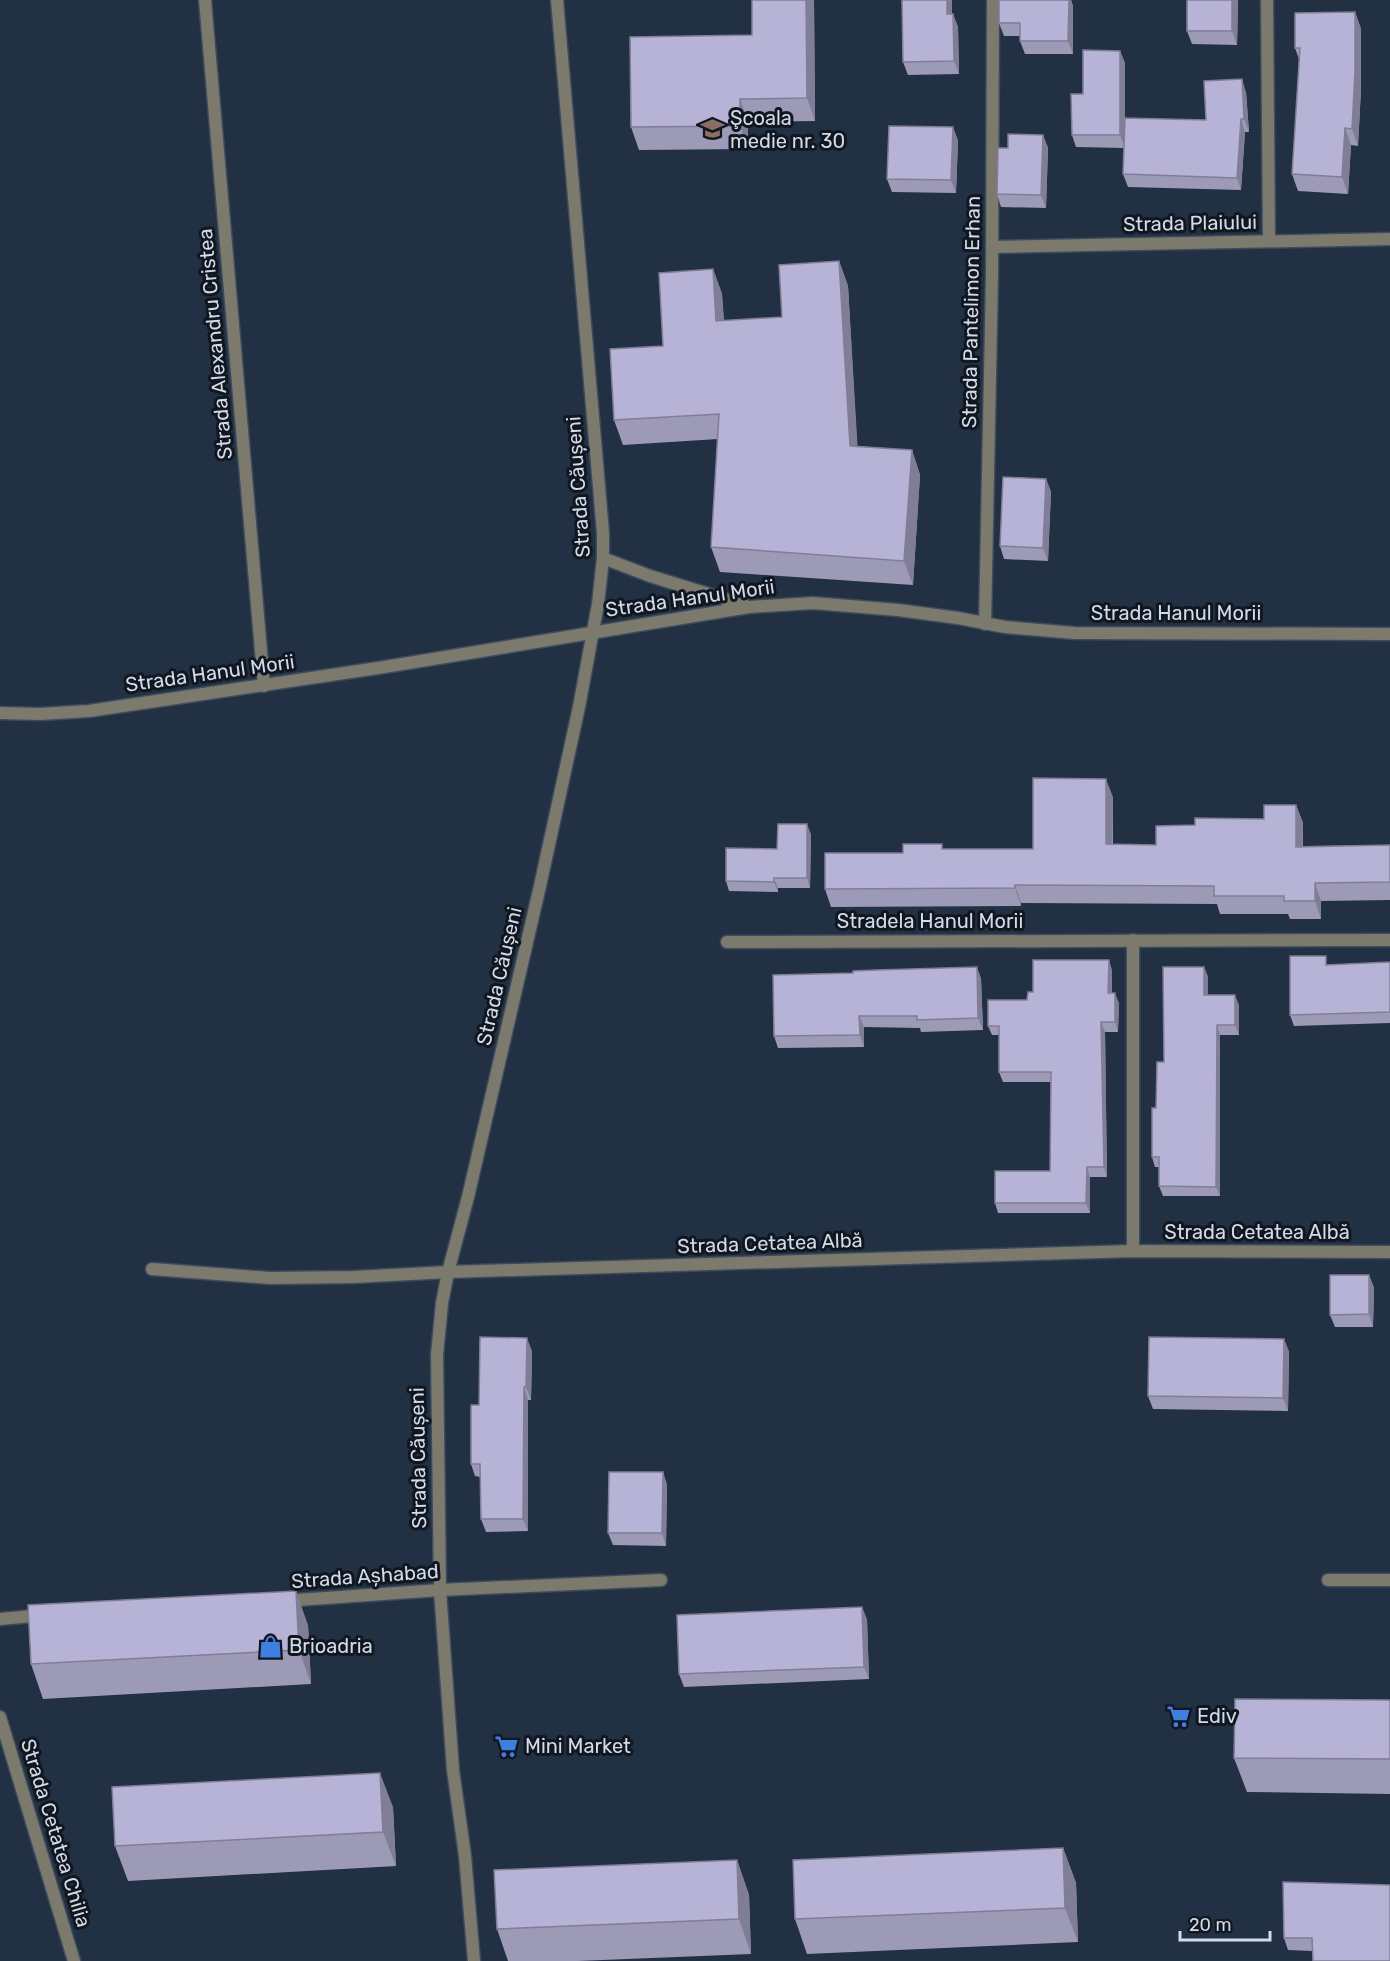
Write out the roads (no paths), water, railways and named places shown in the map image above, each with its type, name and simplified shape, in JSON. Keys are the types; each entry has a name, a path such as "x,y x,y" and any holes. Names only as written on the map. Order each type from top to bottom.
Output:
{"street":[{"name":"Strada Alexandru Cristea","path":"205,0 264,686"},
{"name":"Strada Căușeni","path":"474,1961 465,1857 452,1759 440,1590 436,1355 448,1272 468,1197 543,874 594,632 603,558 603,533 556,0"},
{"name":"Strada Pantelimon Erhan","path":"985,624 992,247 993,0"},
{"path":"1267,0 1269,241"},
{"name":"Strada Plaiului","path":"992,247 1390,240"},
{"path":"603,558 650,576 749,607"},
{"name":"Strada Hanul Morii","path":"0,713 40,714 89,711 264,686 749,607 813,603 928,613 985,624 1075,633 1390,634"},
{"path":"1132,940 1133,1251"},
{"name":"Stradela Hanul Morii","path":"727,942 1390,940"},
{"name":"Strada Cetatea Albă","path":"152,1269 270,1278 354,1277 448,1272 1133,1251 1390,1252"},
{"name":"Strada Așhabad","path":"276,1602 440,1590 661,1580"},
{"path":"1328,1580 1390,1580"},
{"path":"0,1619 55,1615"},
{"name":"Strada Cetatea Chilia","path":"0,1717 74,1961"}],"place":[{"name":"Şcoala medie nr. 30","path":"712,129"},
{"name":"Brioadria","path":"271,1646"},
{"name":"Ediv","path":"1179,1716"},
{"name":"Mini Market","path":"507,1746"}]}
